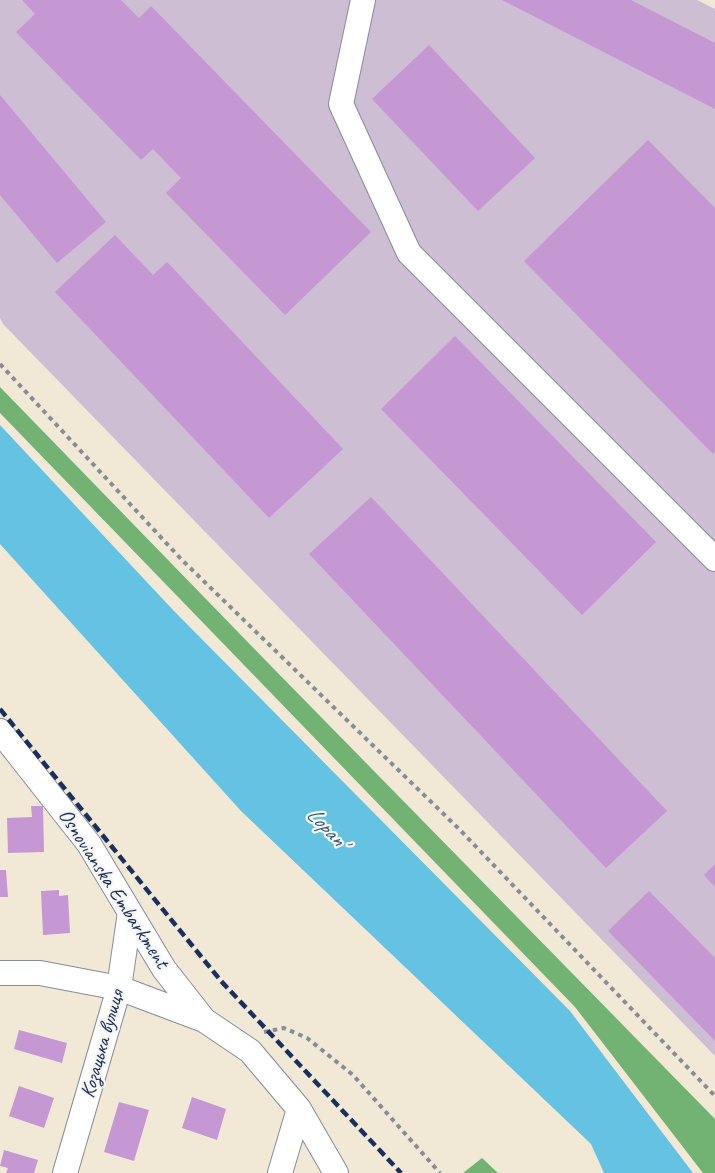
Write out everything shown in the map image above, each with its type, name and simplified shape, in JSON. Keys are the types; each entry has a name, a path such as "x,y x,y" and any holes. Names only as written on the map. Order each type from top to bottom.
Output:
{"street":[{"path":"363,0 341,105 409,253 715,559"},
{"name":"Osnovianska Embarkment","path":"0,730 89,844 164,969 204,1020"},
{"name":"Козацька вулиця","path":"65,1173 119,988 129,912"},
{"path":"0,973 40,973 119,988 256,1042 299,1108 336,1173"},
{"path":"280,1173 299,1108"}],"path":[{"path":"0,364 182,560 458,828 715,1096"},
{"path":"256,1042 284,1028 307,1038 353,1075 440,1173"}],"shaded area":[{"path":"0,0 697,0 715,9 715,1056 3,324 0,318"}],"green space":[{"path":"0,387 715,1119 715,1173 703,1173 575,1007 0,413"},
{"path":"482,1158 498,1173 463,1173"}],"water":[{"name":"Lopan'","path":"0,425 173,610 570,1011 693,1173 604,1173 591,1144 241,811 0,544"}],"building":[{"path":"22,0 121,0 139,18 151,6 371,232 285,315 166,193 181,178 153,149 141,160 16,32 35,14"},
{"path":"502,0 631,0 715,43 715,109"},
{"path":"429,45 535,158 478,211 372,99"},
{"path":"0,95 106,222 57,263 0,195"},
{"path":"648,140 715,208 715,451 713,454 524,261"},
{"path":"115,235 153,275 167,262 343,449 269,518 55,292"},
{"path":"455,336 656,542 582,615 381,409"},
{"path":"371,497 667,811 606,868 309,554"},
{"path":"31,806 43,806 44,852 8,853 7,818 32,817"},
{"path":"715,864 715,887 704,875"},
{"path":"0,870 6,870 8,897 0,897"},
{"path":"59,890 59,896 68,895 70,933 43,935 41,891"},
{"path":"649,891 715,958 715,1041 608,931"},
{"path":"19,1030 67,1043 62,1063 14,1049"},
{"path":"19,1086 54,1098 44,1128 9,1116"},
{"path":"192,1097 226,1109 217,1140 182,1128"},
{"path":"119,1102 149,1110 134,1161 104,1152"},
{"path":"4,1150 38,1160 34,1173 6,1173 8,1168 0,1166"}],"railway":[{"path":"0,709 221,981 401,1173"}]}
